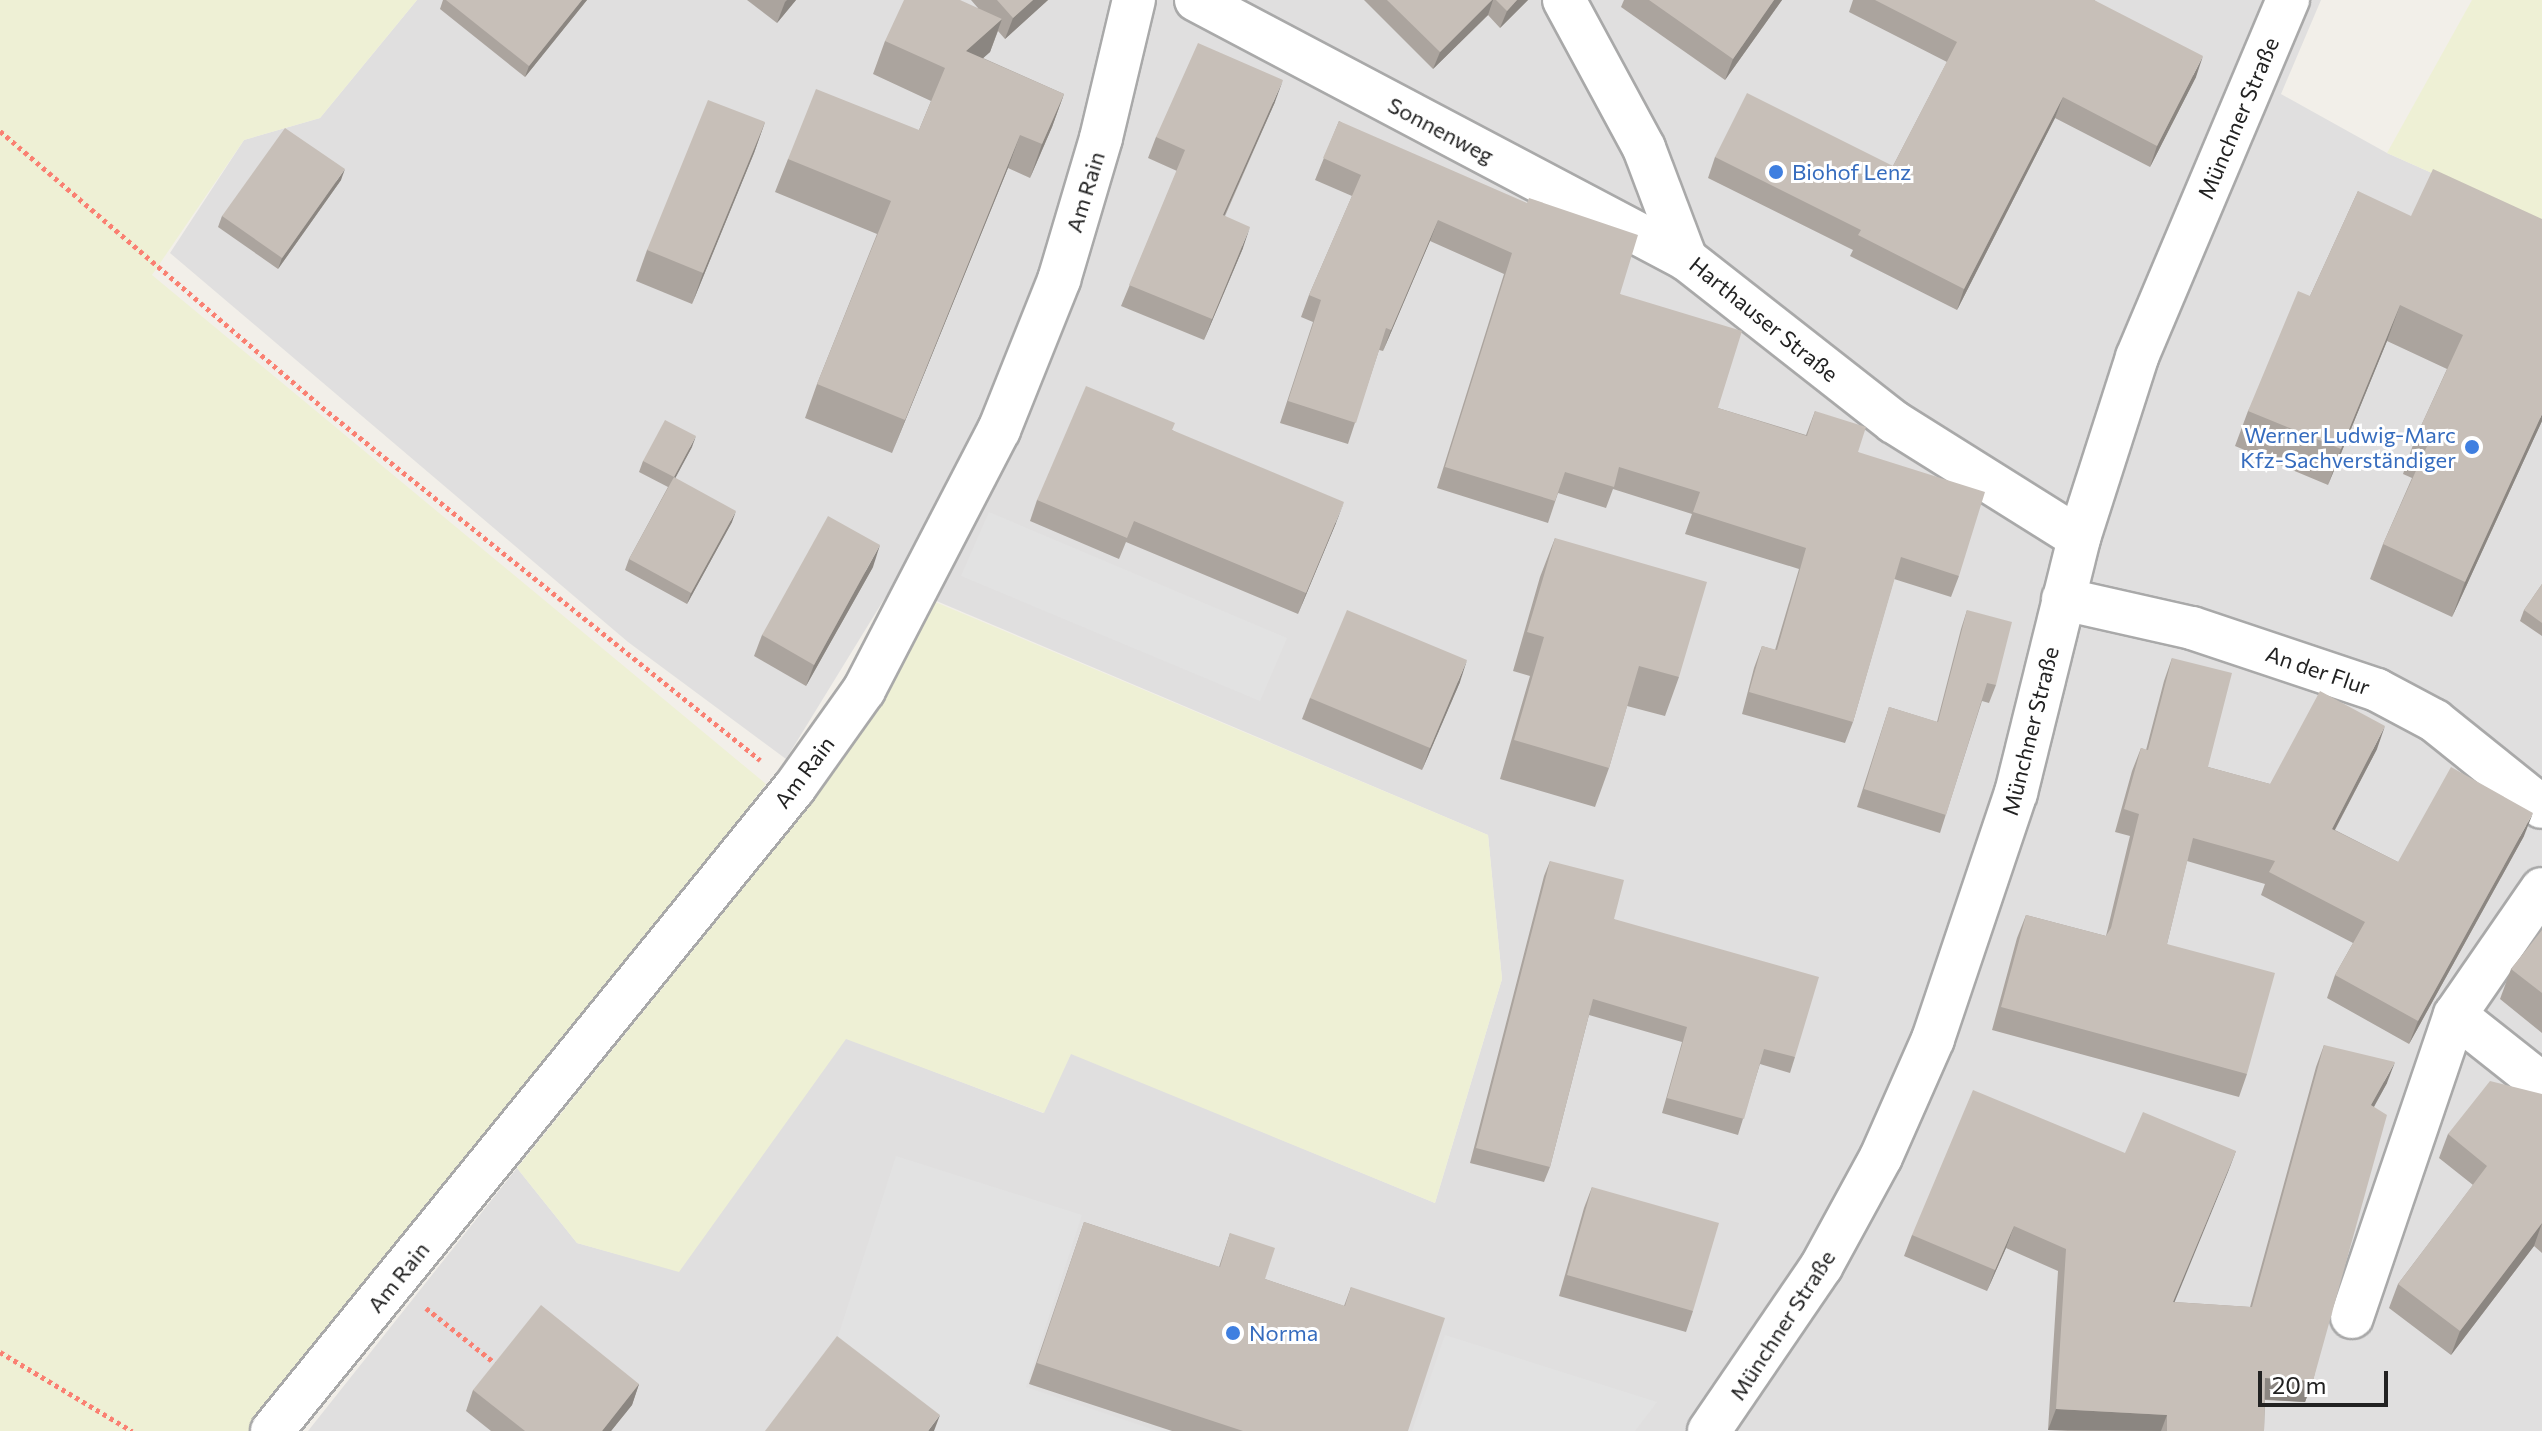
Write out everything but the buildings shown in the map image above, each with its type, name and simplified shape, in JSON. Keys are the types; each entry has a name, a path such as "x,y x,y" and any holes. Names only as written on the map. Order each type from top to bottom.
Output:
{"street":[{"name":"Am Rain","path":"272,1431 795,787 864,690 999,430 1059,280 1101,138 1134,0"},
{"name":"Sonnenweg","path":"1196,0 1686,259"},
{"name":"Harthauser Straße","path":"1564,0 1644,148 1686,259 1894,422 2079,538"},
{"name":"Münchner Straße","path":"1730,1421 1850,1217 1933,1039 2016,793 2079,538 2137,357 2288,0"},
{"name":"An der Flur","path":"2063,599 2192,628 2377,690 2435,721 2542,807"},
{"path":"2352,1317 2455,1015 2542,889"},
{"path":"2455,1015 2542,1084"}],"path":[{"path":"0,131 328,412 753,754"},
{"path":"422,1305 500,1368"},
{"path":"0,1352 132,1431"}],"shaded area":[{"path":"417,0 2321,0 2281,94 2387,153 2542,222 2542,1431 308,1431 517,1168 577,1243 679,1271 846,1038 1043,1113 1071,1053 1435,1203 1502,979 1488,835 894,583 786,759 628,642 170,253 244,140 320,118"},
{"path":"989,512 1287,638 1260,701 961,576"},
{"path":"896,1156 1082,1215 1026,1387 1158,1431 925,1431 833,1352"},
{"path":"1445,1335 1657,1402 1635,1431 1412,1431"}],"green space":[{"path":"0,0 417,0 320,118 244,140 152,275 766,784 261,1431 0,1431"},
{"path":"2472,0 2542,0 2542,222 2387,153"},
{"path":"933,601 1488,835 1502,979 1435,1203 1071,1054 1044,1113 846,1039 679,1272 577,1243 517,1168 814,801"}],"place":[{"name":"Biohof Lenz","path":"1776,172"},
{"name":"Werner Ludwig-Marc Kfz-Sachverständiger","path":"2472,447"},
{"name":"Norma","path":"1233,1333"}]}
